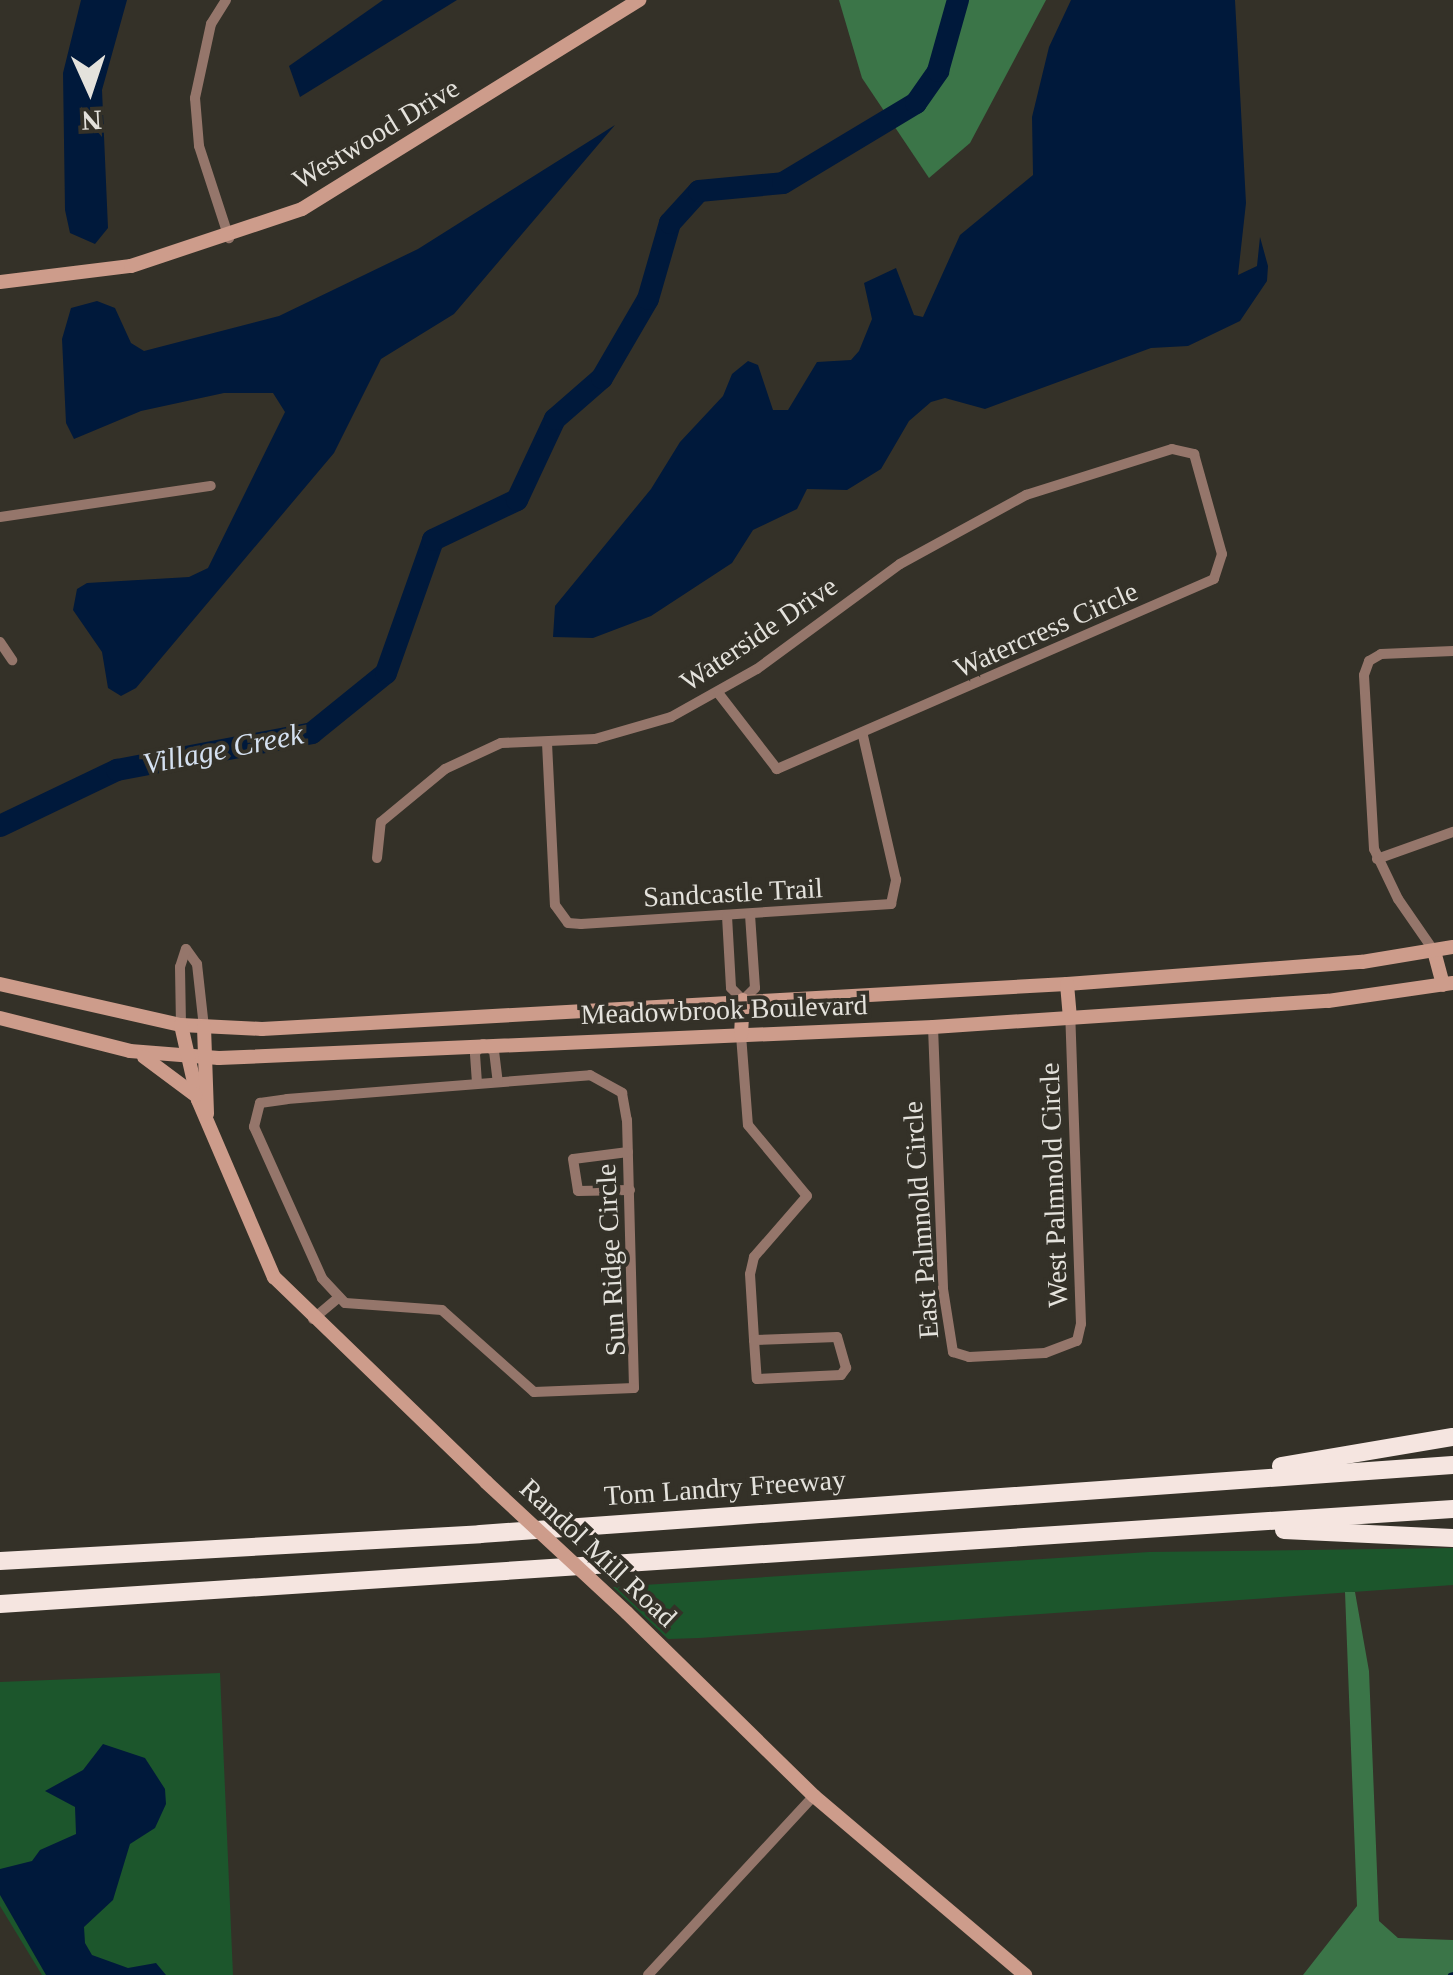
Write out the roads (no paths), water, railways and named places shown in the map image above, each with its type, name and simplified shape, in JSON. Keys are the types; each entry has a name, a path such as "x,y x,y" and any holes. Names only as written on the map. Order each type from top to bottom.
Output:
{"highway":[{"path":"1194,1482 1453,1436"},
{"name":"Tom Landry Freeway","path":"0,1561 480,1534 1453,1465"},
{"path":"0,1604 1453,1509"},
{"path":"1194,1526 1453,1538"}],"main road":[{"name":"Westwood Drive","path":"0,282 81,276 229,238 348,185 639,0"},
{"name":"Meadowbrook Boulevard","path":"180,1025 204,1027 1067,984 1453,947"},
{"path":"1434,951 1448,984"},
{"path":"0,984 180,1025"},
{"path":"1067,984 1070,1016"},
{"name":"Meadowbrook Boulevard","path":"0,1018 130,1051 205,1058 933,1028 1328,1002 1448,984"},
{"path":"741,1035 743,1000"},
{"name":"Randol Mill Road","path":"180,1025 198,1100 274,1277 312,1320 627,1613 814,1796 1025,1975"},
{"name":"Randol Mill Road","path":"204,1027 207,1114"},
{"path":"130,1051 171,1072 198,1100"}],"street":[{"path":"226,0 211,24 195,98 199,146 229,238"},
{"name":"Waterside Drive","path":"378,858 381,822 445,768 501,743 595,739 671,717 719,694 900,564 1026,494 1094,468 1172,448 1191,452"},
{"name":"Watercress Circle","path":"719,694 772,766 798,764 1214,579 1222,554 1191,452"},
{"path":"0,517 211,486"},
{"path":"0,642 12,660"},
{"path":"1434,951 1376,859 1364,675 1368,661 1381,654 1453,650"},
{"name":"Sandcastle Trail","path":"546,744 555,905 568,923 884,907 896,895 877,777 863,736"},
{"path":"1376,859 1453,832"},
{"path":"727,916 731,988 743,1000 755,988 750,914"},
{"name":"Randol Mill Road","path":"180,1025 180,967 186,948 197,964 204,1027"},
{"name":"West Palmnold Circle","path":"1009,1355 1068,1348 1080,1334 1070,1016"},
{"name":"East Palmnold Circle","path":"933,1028 946,1329 959,1356 1009,1355"},
{"path":"741,1035 748,1126 807,1196 754,1257 754,1340 757,1379 841,1375 846,1368 837,1337 754,1340"},
{"path":"477,1083 475,1053 483,1044 494,1052 498,1082"},
{"name":"Sun Ridge Circle","path":"590,1076 613,1083 622,1093 630,1190 634,1388 534,1392 442,1310 355,1307 338,1297 274,1181 254,1127 260,1103 498,1082 590,1076"},
{"path":"628,1152 572,1160 578,1191 630,1190"},
{"path":"312,1320 338,1297"},
{"path":"648,1975 814,1796"}],"water":[{"path":"81,0 127,0 102,90 108,228 95,244 70,233 65,210 63,73"},
{"path":"383,0 457,0 300,97 289,66"},
{"path":"1071,0 1235,0 1246,203 1238,275 1257,266 1260,237 1268,266 1267,281 1240,321 1188,346 1151,348 985,409 945,398 931,402 909,421 881,469 847,490 807,489 797,509 753,530 732,563 651,616 593,638 553,637 555,606 651,489 680,442 723,396 732,374 748,361 758,365 773,410 788,410 817,362 851,360 859,351 872,319 864,283 896,268 914,315 923,317 960,235 1033,175 1032,117 1049,47"},
{"path":"615,125 454,314 381,359 334,453 136,688 121,696 108,688 102,652 73,610 77,589 87,583 189,577 208,568 285,412 273,393 224,393 141,411 74,439 66,423 62,339 71,308 97,301 115,308 131,343 144,351 279,316 418,249"},
{"path":"103,1744 145,1758 165,1789 166,1804 155,1828 130,1844 113,1900 84,1927 85,1943 92,1955 128,1968 156,1963 166,1975 46,1975 0,1895 0,1869 32,1861 40,1850 76,1834 75,1807 45,1791 83,1770"}],"waterway":[{"name":"Village Creek","path":"0,826 117,770 312,733 386,673 433,540 517,500 555,419 602,378 648,299 670,223 699,191 783,183 916,103 938,71 958,0"}]}
